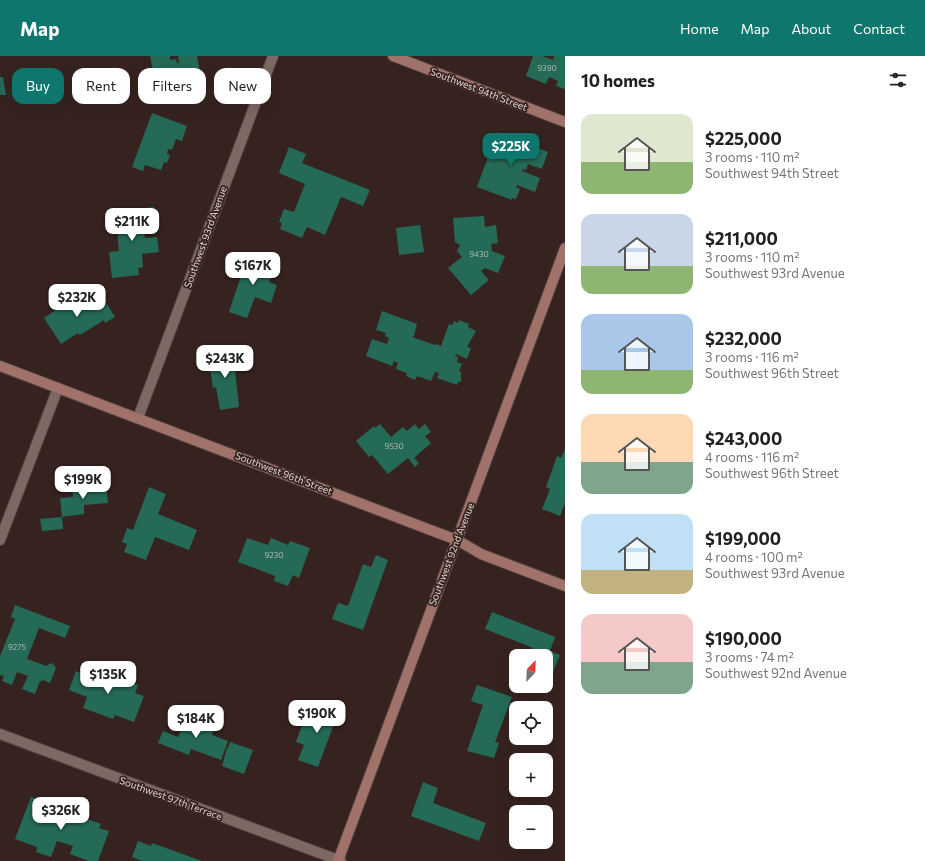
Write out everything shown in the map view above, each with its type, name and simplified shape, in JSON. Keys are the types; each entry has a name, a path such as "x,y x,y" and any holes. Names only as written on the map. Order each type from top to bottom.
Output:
{"street":[{"name":"Southwest 93rd Avenue","path":"138,418 273,56"},
{"name":"Southwest 94th Street","path":"393,56 565,122"},
{"name":"Southwest 92nd Avenue","path":"339,861 432,603 457,540 565,248"},
{"name":"Southwest 96th Street","path":"0,366 457,540 481,554 565,586"},
{"path":"0,540 58,388"},
{"name":"Southwest 97th Terrace","path":"0,734 339,861"}],"building":[{"path":"150,56 170,56 170,60 176,59 177,63 179,63 178,56 197,56 199,68 153,68"},
{"path":"533,56 542,56 553,60 554,56 565,56 565,89 556,86 558,81 549,77 546,84 526,76"},
{"path":"0,77 3,77 6,95 0,95"},
{"path":"152,113 187,126 182,141 176,139 172,150 168,149 167,154 170,155 167,163 164,162 161,170 145,165 143,171 132,167"},
{"path":"497,132 548,152 542,169 528,164 526,170 523,169 522,171 540,178 535,192 517,185 516,187 520,189 516,199 512,198 512,200 477,187"},
{"path":"289,147 306,154 302,163 370,190 363,206 341,197 325,235 307,227 302,238 280,229 282,223 279,222 284,209 294,212 305,184 279,173"},
{"path":"154,207 156,223 142,225 145,238 157,237 159,252 142,254 143,267 138,268 139,275 112,278 109,252 119,251 115,211"},
{"path":"484,216 485,227 496,225 498,243 491,244 492,251 505,256 498,273 485,268 481,271 489,280 471,295 448,268 462,257 457,251 460,245 455,242 453,218"},
{"path":"420,225 424,252 399,255 396,228"},
{"path":"246,255 259,259 258,262 275,268 269,282 277,285 271,303 255,297 247,318 229,312 245,264 243,263"},
{"path":"77,296 83,305 93,299 100,309 107,304 115,317 105,323 104,320 80,335 78,333 61,344 44,318"},
{"path":"382,311 417,324 414,336 412,337 441,346 449,324 453,325 454,321 458,323 459,320 469,324 468,327 476,331 467,347 471,348 467,359 456,354 455,356 458,357 457,362 462,364 459,371 461,372 461,382 458,382 457,385 437,378 439,373 435,372 431,381 417,376 415,380 406,376 407,373 396,369 398,363 394,361 392,366 366,356 372,339 387,344 389,338 385,336 386,333 376,330"},
{"path":"233,351 239,407 220,410 216,387 213,388 208,355"},
{"path":"380,424 391,437 403,427 407,431 415,424 419,429 425,424 431,432 425,436 431,443 414,458 419,463 415,467 408,458 388,474 372,455 369,457 356,441 374,426 375,428"},
{"path":"565,449 565,503 560,516 542,509 550,489 546,487 557,456 561,458"},
{"path":"106,485 108,503 84,505 84,514 62,517 60,498 73,497 72,488"},
{"path":"149,487 166,494 158,514 197,530 189,550 155,537 146,560 124,552 127,544 122,542 127,528 133,530"},
{"path":"62,517 63,529 42,531 40,519"},
{"path":"247,538 268,545 271,538 288,545 290,541 310,548 299,578 293,575 288,586 274,581 275,576 238,562"},
{"path":"376,555 388,560 363,630 332,619 338,603 348,606 363,564 371,567"},
{"path":"15,605 70,626 65,638 39,628 27,659 46,666 51,663 56,668 50,683 43,680 40,681 35,694 22,689 28,676 17,672 12,685 2,681 4,676 0,675 0,656 15,619 11,617"},
{"path":"492,612 555,637 551,649 533,649 485,629"},
{"path":"553,652 560,655 553,672"},
{"path":"97,670 138,685 135,693 144,696 134,722 115,715 113,719 83,708 87,697 69,690 76,671 94,678"},
{"path":"477,685 512,697 509,701 509,705 495,742 499,743 494,758 467,751 483,705 471,701"},
{"path":"327,700 338,704 334,715 337,716 318,767 298,760 304,745 296,742 305,716 313,719 317,709 323,711"},
{"path":"187,716 215,726 212,735 228,741 221,760 191,749 189,755 158,743 163,731 178,737"},
{"path":"230,742 253,750 244,774 222,766"},
{"path":"423,782 438,788 433,803 486,823 479,841 411,816"},
{"path":"31,797 57,806 55,812 64,815 66,810 76,813 74,818 83,822 84,818 101,824 99,828 109,831 98,861 89,861 70,854 73,846 57,841 51,857 36,852 37,847 15,839"},
{"path":"138,841 151,846 152,843 202,861 142,861 132,857"}]}
